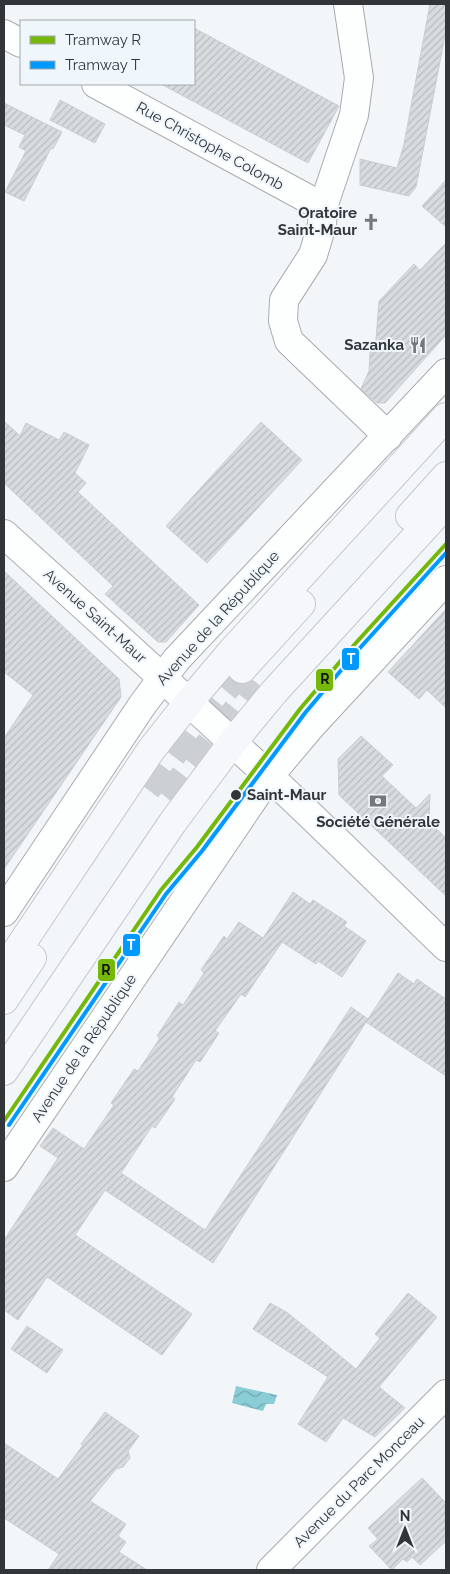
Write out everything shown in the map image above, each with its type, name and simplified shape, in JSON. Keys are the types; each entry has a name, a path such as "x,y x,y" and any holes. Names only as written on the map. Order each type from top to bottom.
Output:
{"main road":[{"path":"4,970 151,750 188,703 232,651 446,417"},
{"path":"446,443 328,573 250,677 446,476"},
{"path":"4,1070 173,822 232,743 281,685 446,504"},
{"path":"4,1000 157,794 4,1039"}],"street":[{"path":"348,4 359,78 354,114 323,207 322,225 313,254 284,300 282,321 289,341 388,436"},
{"path":"4,34 20,42"},
{"name":"Rue Christophe Colomb","path":"98,85 323,207"},
{"name":"Avenue de la République","path":"4,912 162,677 446,373"},
{"name":"Avenue Saint-Maur","path":"4,534 269,776 446,947"},
{"name":"Avenue de la République","path":"4,1167 269,776 312,725 446,580"},
{"name":"Avenue du Parc Monceau","path":"271,1570 442,1408"}],"water":[{"path":"236,1386 277,1395 274,1404 266,1404 263,1411 232,1403"}],"building":[{"path":"430,4 446,4 446,30 416,187 409,196 360,185 360,159 397,168 404,144"},
{"path":"195,29 339,106 308,163 163,85 195,85"},
{"path":"60,100 105,124 95,143 50,120"},
{"path":"4,103 62,132 53,149 51,148 24,201 5,192 26,151 19,147 25,135 4,125"},
{"path":"446,180 446,227 422,206"},
{"path":"446,243 446,335 385,403 377,403 361,389 369,371 370,352 375,352 379,301 414,264 420,270"},
{"path":"4,421 20,436 26,423 59,440 64,432 89,445 75,473 86,483 78,492 199,605 166,642 158,642 105,594 113,586 4,483"},
{"path":"261,422 302,460 207,563 166,526"},
{"path":"4,571 119,679 121,697 4,869 4,738 33,695 4,672"},
{"path":"446,609 446,708 427,690 419,699 388,672"},
{"path":"361,736 393,765 382,776 416,808 430,794 429,822 446,838 446,896 339,795 338,759"},
{"path":"293,892 310,904 313,900 347,922 344,926 366,941 342,977 318,961 316,964 282,942 245,997 241,994 215,1031 219,1033 200,1062 196,1060 172,1097 175,1099 155,1128 152,1126 121,1173 205,1230 351,1007 368,1019 398,973 414,984 417,979 446,999 446,1076 366,1022 213,1263 105,1190 75,1235 192,1314 162,1355 47,1277 18,1320 4,1310 4,1240 58,1158 40,1146 53,1128 84,1149 114,1105 111,1103 134,1069 138,1071 160,1038 157,1036 179,1002 183,1005 204,973 201,970 224,936 227,939 239,922 263,938"},
{"path":"408,1293 437,1317 379,1387 405,1408 375,1437 343,1418 326,1442 298,1424 328,1377 253,1329 270,1303 288,1313 356,1369 380,1338 375,1334"},
{"path":"27,1326 63,1350 47,1373 11,1349"},
{"path":"105,1412 139,1436 128,1451 130,1458 123,1467 116,1469 90,1501 126,1524 118,1536 126,1542 119,1552 147,1570 48,1570 59,1554 4,1518 4,1443 58,1479"},
{"path":"422,1478 446,1503 446,1541 420,1565 412,1557 407,1562 403,1559 392,1570 369,1546 378,1539 368,1528"}],"tunnel":[{"path":"147,789 189,733 242,669"},
{"path":"167,798 258,684"}],"tram line":[{"name":"R","path":"4,1121 161,890 197,847 300,709 354,645 446,544"},
{"name":"T","path":"9,1125 166,894 202,851 305,713 359,649 446,553"}],"place":[{"name":"Oratoire Saint-Maur","path":"371,222"},
{"name":"Sazanka","path":"418,345"},
{"name":"Saint-Maur","path":"236,795"},
{"name":"Société Générale","path":"378,801"}]}
